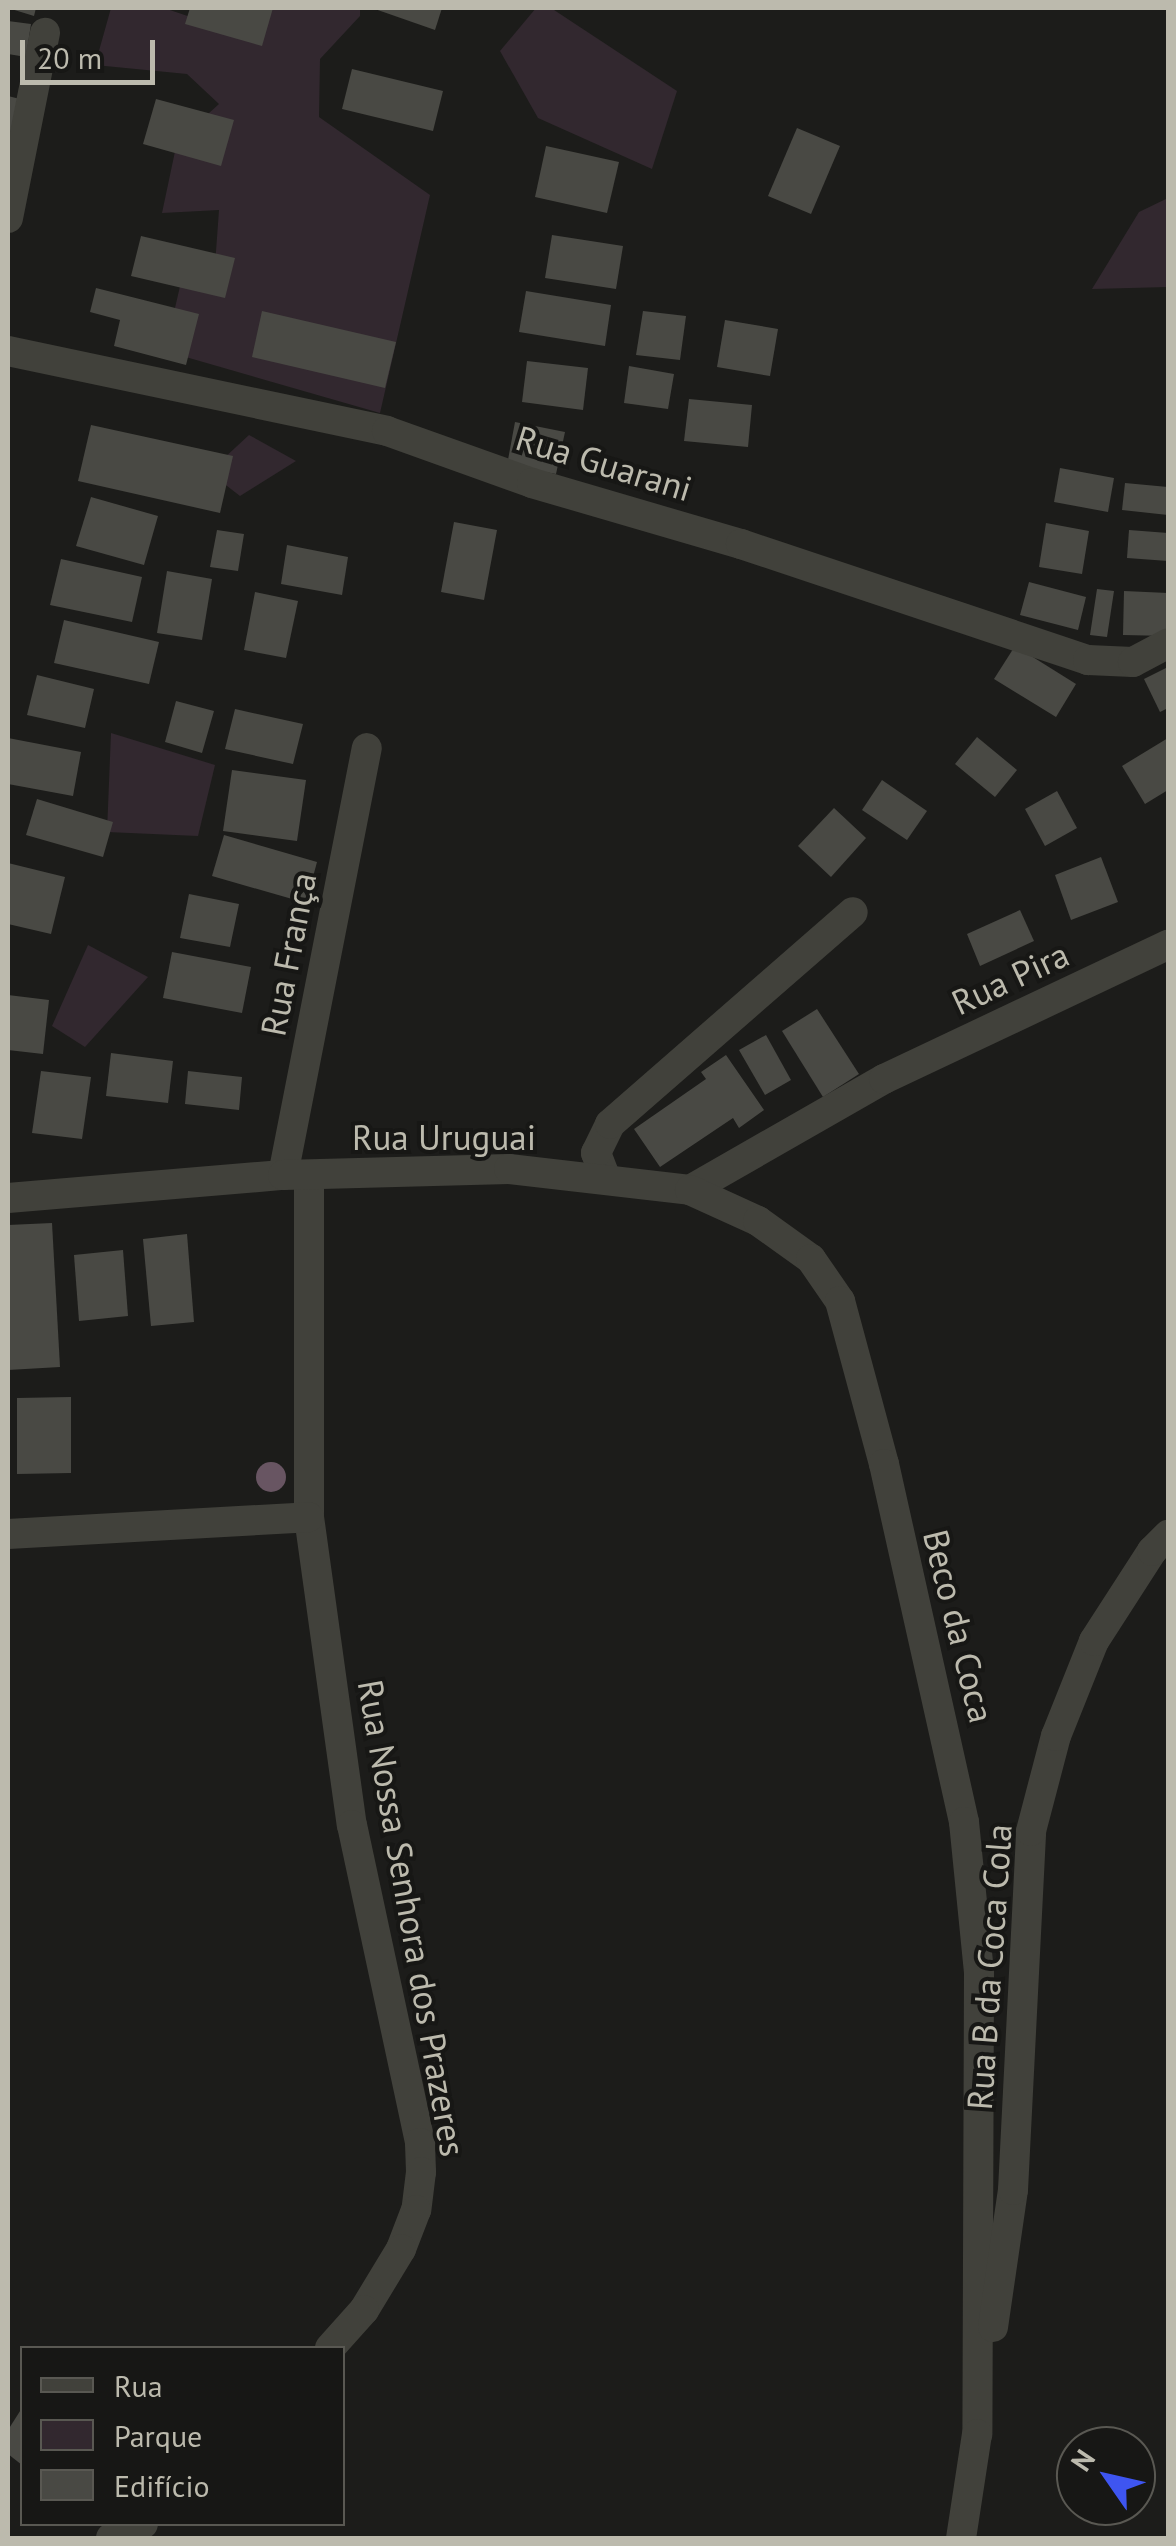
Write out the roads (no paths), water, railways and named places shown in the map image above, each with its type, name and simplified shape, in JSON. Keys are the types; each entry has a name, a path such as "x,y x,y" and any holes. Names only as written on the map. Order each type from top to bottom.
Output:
{"street":[{"path":"8,218 44,32"},
{"name":"Rua Guarani","path":"8,351 388,431 532,483 741,544 1088,660 1133,662 1168,643"},
{"name":"Rua França","path":"296,1176 367,748"},
{"path":"606,1179 596,1153 610,1124 853,912"},
{"name":"Rua Pira","path":"690,1190 884,1080 1168,945"},
{"name":"Rua Uruguai","path":"8,1198 296,1176 509,1169 606,1179 690,1190 786,1238 812,1258 840,1301"},
{"name":"Rua Nossa Senhora dos Prazeres","path":"296,1176 309,1517 352,1826 420,2143 422,2172 416,2210 401,2249 364,2310 332,2346"},
{"name":"Beco da Coca","path":"840,1301 946,1726 964,1822 979,1973"},
{"path":"8,1534 309,1517"},
{"name":"Rua B da Coca Cola","path":"961,2538 1014,2190 1031,1831 1056,1736 1094,1641 1152,1551 1168,1535"},
{"name":"Rua B da Coca Cola","path":"977,2434 979,1973"},
{"path":"111,2538 138,2526"}]}
